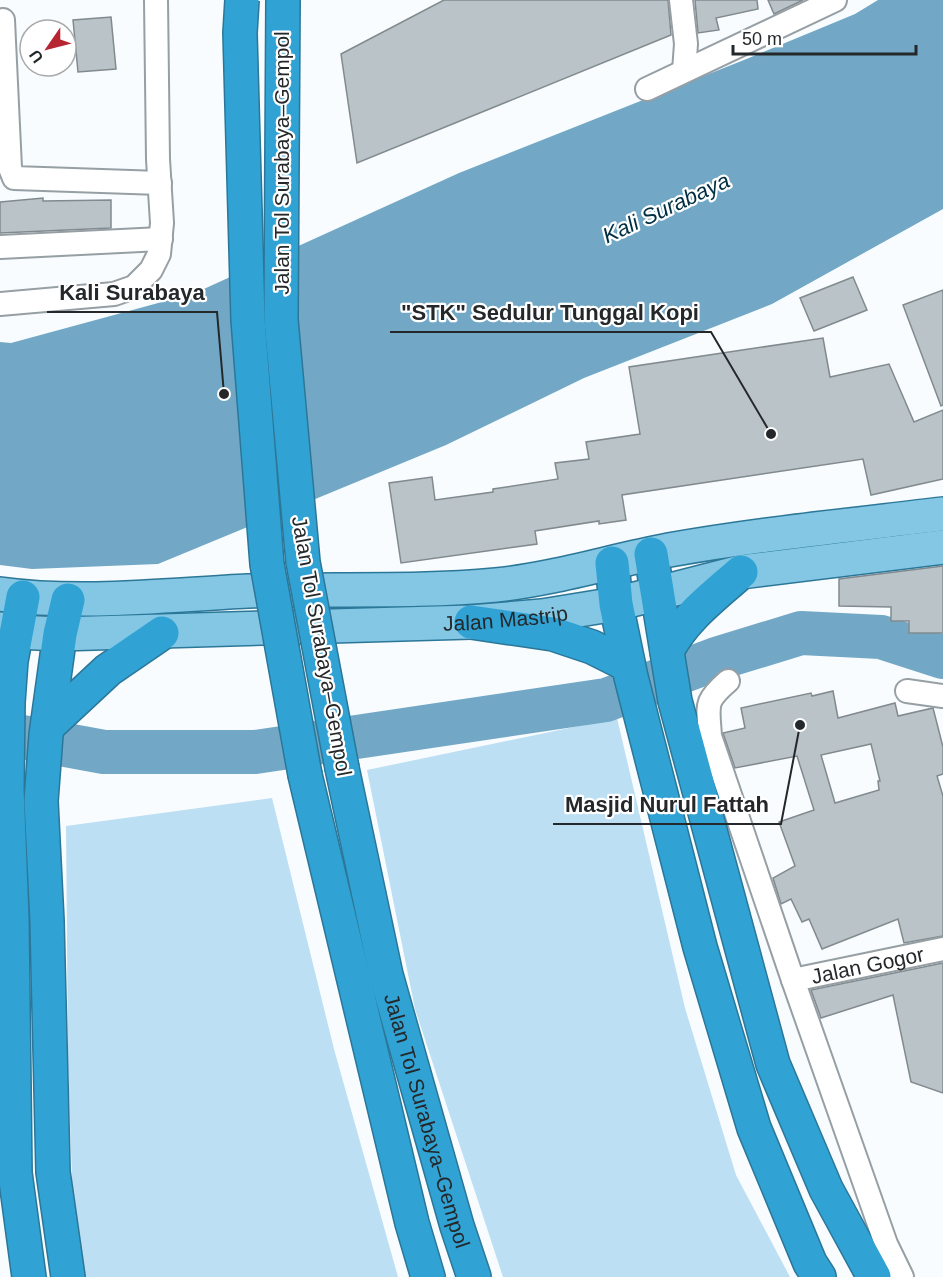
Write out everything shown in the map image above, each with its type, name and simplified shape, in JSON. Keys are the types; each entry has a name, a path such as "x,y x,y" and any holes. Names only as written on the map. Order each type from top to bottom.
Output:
{"highway":[{"name":"Jalan Tol Surabaya–Gempol","path":"242,0 240,33 248,320 267,564 305,775 407,1200 428,1277"},
{"name":"Jalan Tol Surabaya–Gempol","path":"283,0 281,320 303,562 342,768 386,975 457,1226 474,1277"},
{"path":"651,554 675,701 773,1064 826,1189 874,1277"},
{"path":"612,563 616,604 629,671 688,904 754,1128 810,1263 819,1277"},
{"path":"668,657 676,635 690,617 741,572"},
{"path":"11,596 5,703 8,788 6,917 15,1173 29,1277"},
{"path":"68,600 60,634 47,730 41,801 47,921 53,1172 68,1277"},
{"path":"471,622 553,634 592,647 629,671"},
{"path":"47,730 108,670 162,633"},
{"path":"688,904 726,895"}],"main road":[{"name":"Jalan Mastrip","path":"11,596 68,600 269,591 437,590 498,585 570,573 651,554 744,537 943,514"},
{"name":"Jalan Mastrip","path":"8,630 60,634 162,633 471,622 542,616 616,604 741,572 943,546"}],"street":[{"path":"0,304 114,294 134,287 151,270 159,254 161,240 156,0"},
{"path":"681,0 686,44 684,71"},
{"path":"647,89 825,2"},
{"path":"3,20 10,168 14,178 160,183"},
{"path":"0,247 161,240"},
{"path":"728,681 712,696 709,709 710,735 886,1244 902,1277"},
{"path":"907,691 943,696"},
{"path":"726,895 762,886"},
{"path":"6,917 47,921"},
{"name":"Jalan Gogor","path":"793,980 943,949"}],"shaded area":[{"path":"617,718 685,1008 736,1175 790,1277 503,1277 415,1009 367,770"},
{"path":"272,798 334,1049 398,1277 83,1277 73,1209 68,1062 66,826"}],"water":[{"path":"878,0 943,0 943,209 772,304 584,378 446,445 158,564 32,569 0,565 0,342 11,343 195,293 459,173 744,60 855,14"}],"building":[{"path":"444,0 668,0 671,35 357,163 341,54"},
{"path":"695,0 757,0 758,9 716,18 719,30 698,33"},
{"path":"768,0 803,0 774,14"},
{"path":"111,17 116,69 78,72 78,20"},
{"path":"43,198 43,201 111,200 111,228 0,233 0,202"},
{"path":"853,277 867,310 814,331 800,298"},
{"path":"943,290 943,405 941,406 903,305"},
{"path":"823,338 830,377 889,364 914,422 943,410 943,479 871,495 863,459 622,495 626,520 599,524 599,521 535,531 537,544 401,563 389,483 432,477 435,500 493,492 493,489 558,479 555,463 589,459 586,442 640,434 629,367"},
{"path":"943,566 943,633 909,633 909,621 891,621 891,607 839,606 839,579"},
{"path":"833,691 838,718 895,703 898,716 933,708 943,747 943,774 937,776 943,796 943,936 904,943 898,919 822,949 809,919 802,922 791,899 781,904 773,878 795,866 779,822 814,810 797,756 735,768 723,733 745,728 741,708 811,693 812,696","holes":["871,744 880,781 878,781 879,790 835,803 821,755"]},
{"path":"943,963 943,1093 911,1082 893,995 821,1018 811,990"}],"waterway":[{"path":"0,733 104,752 255,752 606,700 716,659 801,633 881,637 943,657"}],"place":[{"name":"Kali Surabaya","path":"224,394"},
{"name":"\"STK\" Sedulur Tunggal Kopi","path":"771,434"},
{"name":"Masjid Nurul Fattah","path":"800,725"}]}
